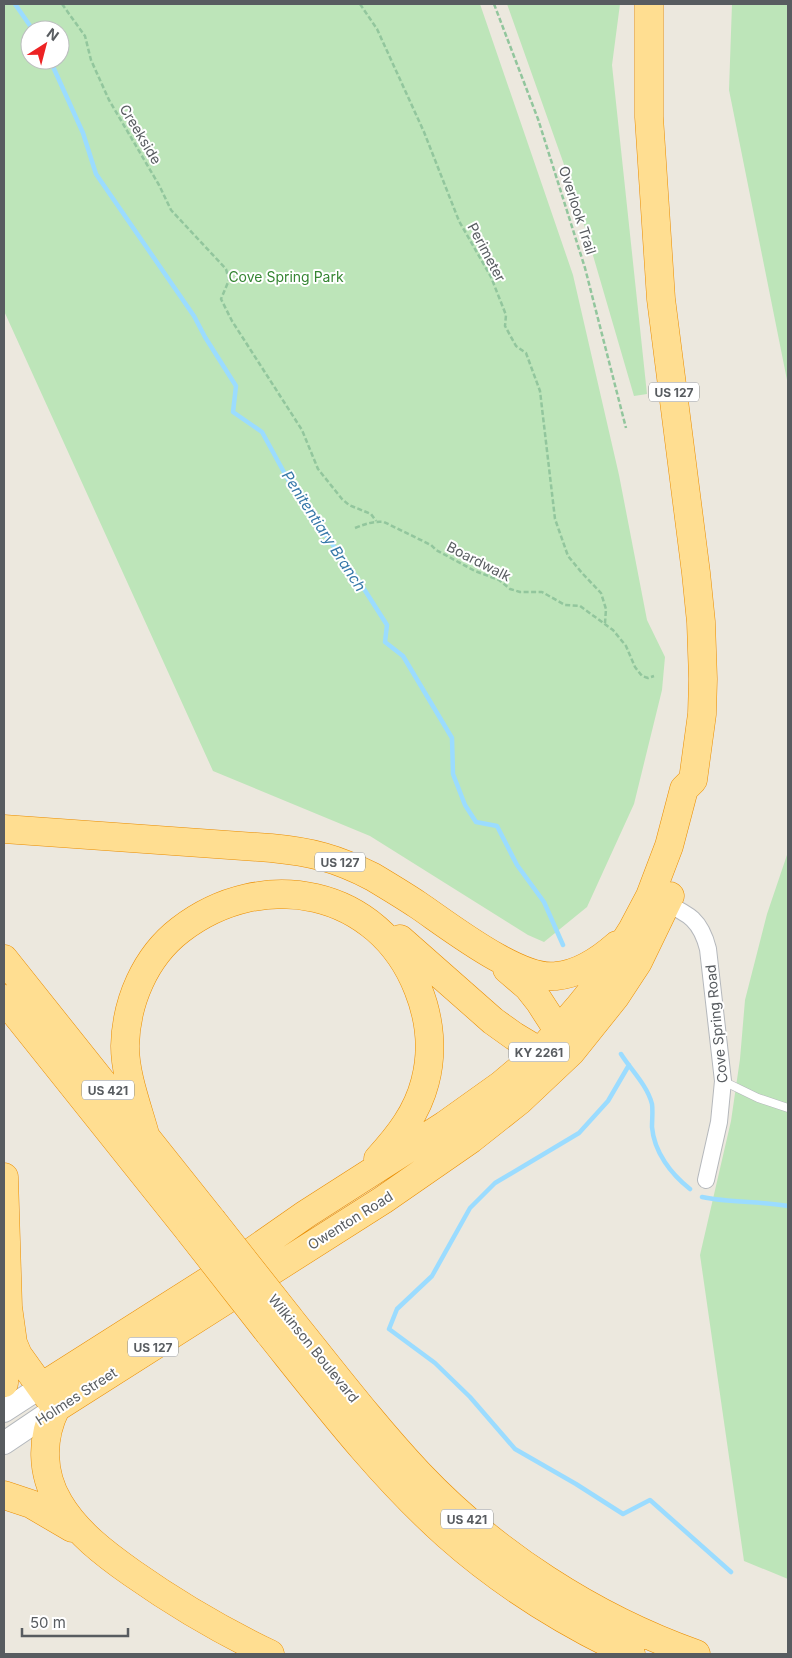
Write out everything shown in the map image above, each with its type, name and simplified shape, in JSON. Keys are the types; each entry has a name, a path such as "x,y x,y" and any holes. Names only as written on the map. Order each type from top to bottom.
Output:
{"highway":[{"name":"US 127","path":"557,1049 615,997 632,972 659,900 683,860 699,791 693,780 702,714 701,622 693,543 661,299 649,117 649,4"},
{"name":"US 127","path":"4,829 271,848 325,856 350,865 373,877 506,962 538,975 554,977 572,973 595,962 632,930 659,900"},
{"path":"146,1138 128,1070 125,1047 131,1004 138,984 148,965 175,934 210,910 251,896 273,893 296,894 326,900 362,914 382,925 418,954 492,1021 557,1049"},
{"path":"326,900 353,912 390,941 414,978 422,998 430,1040 425,1082 409,1121 397,1138 353,1184"},
{"name":"KY 2261","path":"240,1276 306,1214 395,1159 501,1085 557,1049 632,930"},
{"path":"487,951 528,987 540,1001 557,1049"},
{"name":"Wilkinson Boulevard","path":"4,959 146,1138 201,1226"},
{"name":"Wilkinson Boulevard","path":"4,999 201,1226 280,1326 381,1469 414,1503 483,1565 520,1592 558,1616 631,1654"},
{"name":"Owenton Road","path":"240,1276 383,1200 494,1122 557,1049"},
{"path":"4,1177 8,1307 4,1383"},
{"name":"Holmes Street","path":"49,1397 240,1276"},
{"path":"8,1307 12,1335 18,1355 49,1397 45,1451 46,1468 51,1485 59,1502 71,1519 97,1547"},
{"name":"Wilkinson Boulevard","path":"280,1326 420,1475 489,1538 526,1566 566,1592 650,1636 696,1654"},
{"path":"4,1495 31,1504 51,1514 166,1596 222,1630 270,1654"}],"main road":[{"name":"Holmes Street","path":"4,1411 49,1397"},
{"name":"Holmes Street","path":"4,1442 49,1397"}],"street":[{"name":"Cove Spring Road","path":"659,900 696,921 705,938 710,962 723,1081 719,1122 706,1180"}],"lane":[{"path":"723,1081 758,1098 788,1108"}],"path":[{"name":"Creekside","path":"62,4 85,36 91,60 109,100 159,184 171,210 226,269"},
{"name":"Perimeter","path":"360,4 377,29 424,132 459,221 491,277 506,315 504,326 516,346 526,353 540,391 555,519 568,556 582,574 601,593 606,609 605,623"},
{"name":"Overlook Trail","path":"494,4 538,119 586,268 626,428"},
{"name":"Boardwalk","path":"226,269 229,280 221,300 232,321 302,430 318,469 342,499 349,505 371,514 376,521 384,522 431,545 436,550 475,571 499,580 510,589 520,592 542,592 565,605 580,606 605,623 626,646 635,667 642,676 648,678 654,676"},
{"path":"355,528 376,521"}],"green space":[{"name":"Cove Spring Park","path":"4,4 480,4 573,275 619,475 647,620 665,657 662,690 634,804 587,907 544,942 528,935 370,836 213,771 4,311"},
{"path":"507,4 620,4 612,65 647,394 634,396 578,204"},
{"path":"732,4 788,4 788,385 729,90"},
{"path":"788,852 788,1579 744,1561 700,1255 731,1121 740,1059 745,1000 767,914"}],"waterway":[{"name":"Penitentiary Branch","path":"15,4 26,20"},
{"name":"Penitentiary Branch","path":"55,70 83,133 96,174 194,316 236,386 233,412 262,432 297,496 357,578 387,625 385,642 403,656 452,738 453,774 465,805 476,822 497,826 517,865 544,902 563,945"},
{"name":"Penitentiary Branch","path":"621,1054 650,1097 653,1136 660,1154 670,1169 690,1189"},
{"path":"629,1065 608,1101 579,1133 495,1183 470,1208 432,1276 397,1309 389,1329 435,1363 470,1397 515,1449 623,1514 650,1500 731,1572"},
{"name":"Penitentiary Branch","path":"702,1197 788,1206"}]}
